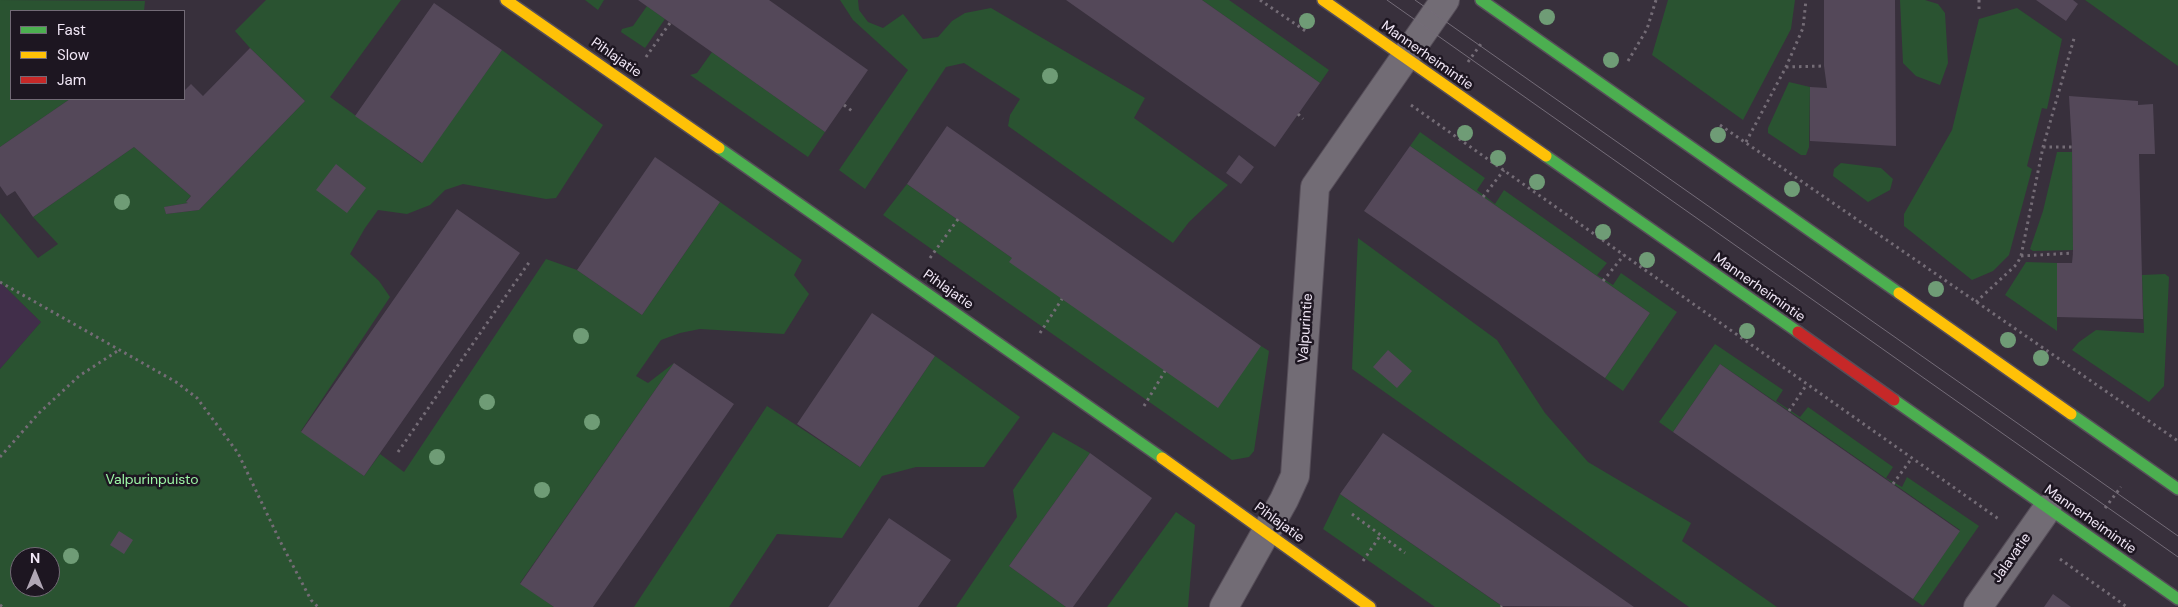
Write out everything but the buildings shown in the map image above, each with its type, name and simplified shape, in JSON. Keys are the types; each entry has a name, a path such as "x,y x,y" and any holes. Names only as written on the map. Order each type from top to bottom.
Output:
{"main road":[{"name":"Pihlajatie","path":"506,0 1265,531 1370,607"},
{"name":"Mannerheimintie","path":"1323,0 2178,599"},
{"path":"1481,0 2178,489"}],"street":[{"name":"Valpurintie","path":"1224,607 1296,476 1315,187 1406,59 1445,0"},
{"name":"Jalavatie","path":"1978,607 2047,509"}],"path":[{"path":"1260,0 1310,34"},
{"path":"1628,61 1647,30 1656,0"},
{"path":"1746,142 1786,67 1802,28 1806,0"},
{"path":"1979,0 1980,10"},
{"path":"1428,117 1502,14"},
{"path":"644,59 670,23"},
{"path":"1976,302 2017,264 2021,256 2043,147 2074,36"},
{"path":"1620,56 1636,67"},
{"path":"1786,67 1824,66"},
{"path":"1386,86 1912,458 2127,607"},
{"path":"844,105 852,111"},
{"path":"1298,114 1303,119"},
{"path":"1714,120 2178,441"},
{"path":"2043,147 2072,147"},
{"path":"1484,198 1504,170"},
{"path":"930,259 958,219"},
{"path":"2021,256 2073,254"},
{"path":"1603,281 1624,255"},
{"path":"398,452 530,261"},
{"path":"0,282 176,382 197,398 238,454 280,541 311,600 318,607"},
{"path":"1038,335 1062,299"},
{"path":"0,457 39,413 79,376 118,350"},
{"path":"1142,408 1165,371"},
{"path":"1789,411 1807,384"},
{"path":"2066,564 2162,430"},
{"path":"1893,484 1912,458"},
{"path":"1352,514 1405,553"}],"shaded area":[{"path":"0,282 41,322 0,369"}],"green space":[{"path":"0,0 145,1 144,10 10,10 10,100 69,100 0,147"},
{"name":"Valpurinpuisto","path":"266,0 401,0 330,97 421,163 502,50 603,125 556,198 546,199 463,184 445,190 430,205 407,214 378,210 365,228 350,254 379,281 390,297 301,431 364,476 380,454 404,472 546,259 577,270 642,315 720,202 802,260 794,275 809,294 784,334 700,329 680,333 661,340 636,376 648,383 674,363 520,583 554,607 0,607 0,369 41,322 0,282 0,213 38,258 58,244 33,217 134,147 191,196 186,201 188,203 165,207 166,214 199,210 305,101 235,31"},
{"path":"585,0 604,0 598,10"},
{"path":"840,0 858,0 859,10 868,22 883,28 903,14 923,39 938,37 952,21 965,13 991,8 1145,98 1134,118 1228,185 1189,222 1173,243 1008,126 1010,115 1020,99 964,63 946,67 865,189 839,170 908,70 853,20"},
{"path":"1202,0 1229,0 1329,70 1320,83"},
{"path":"1668,0 1795,0 1791,29 1743,120 1652,55"},
{"path":"1900,0 1925,0 1938,4 1945,13 1948,63 1940,85 1916,76 1903,63"},
{"path":"2085,0 2178,0 2178,66"},
{"path":"647,6 665,19 645,48 621,32 622,29 633,26"},
{"path":"2017,8 2062,39 2047,109 2042,108 2027,166 2032,169 2009,255 1993,271 1972,280 1904,226 1904,214 1952,130 1979,19"},
{"path":"712,52 825,132 808,157 690,75 697,73"},
{"path":"1789,82 1810,87 1809,147 1806,155 1801,155 1768,133 1768,128"},
{"path":"1420,132 1485,178 1477,190 1495,204 1504,190 1607,263 1597,275 1613,285 1621,273 1677,312 1623,391 1605,378 1650,313 1410,146"},
{"path":"2057,152 2072,152 2073,250 2033,251 2030,249 2043,211"},
{"path":"1841,163 1881,168 1893,179 1890,190 1868,202 1833,176 1834,169"},
{"path":"907,184 1012,258 1261,346 1269,351 1254,451 1249,457 1232,460 883,215"},
{"path":"1358,238 1497,340 1545,413 1588,462 1691,523 1682,541 1777,607 1689,607 1352,369"},
{"path":"2026,262 2057,263 2057,331 2005,295"},
{"path":"2165,274 2169,277 2164,386 2149,402 2072,350 2079,342 2096,330 2144,333 2142,275"},
{"path":"1715,344 1783,390 1776,401 1800,417 1808,407 1893,467 1886,478 1902,487 1907,477 1979,526 1923,606 1913,599 1960,530 1720,364 1673,432 1659,422"},
{"path":"935,356 1020,417 984,467 916,467 882,476 842,538 777,534 729,607 634,607 767,406 860,467"},
{"path":"1053,432 1090,453 1009,566 1066,607 956,607 1017,517 1013,490"},
{"path":"1340,494 1503,607 1435,607 1323,529"},
{"path":"1176,512 1195,525 1188,607 1107,607"}],"tram line":[{"path":"1387,0 2178,557"},
{"path":"1415,0 2178,536"}],"traffic: fast":[{"path":"1481,0 1899,293"},
{"path":"719,148 1162,458"},
{"path":"1546,156 1798,332"},
{"path":"1894,400 2178,599"},
{"path":"2071,414 2178,489"}],"traffic: slow":[{"path":"506,0 719,148"},
{"path":"1323,0 1546,156"},
{"path":"1899,293 2071,414"},
{"path":"1162,458 1370,607"}],"traffic: jam":[{"path":"1798,332 1894,400"}]}
